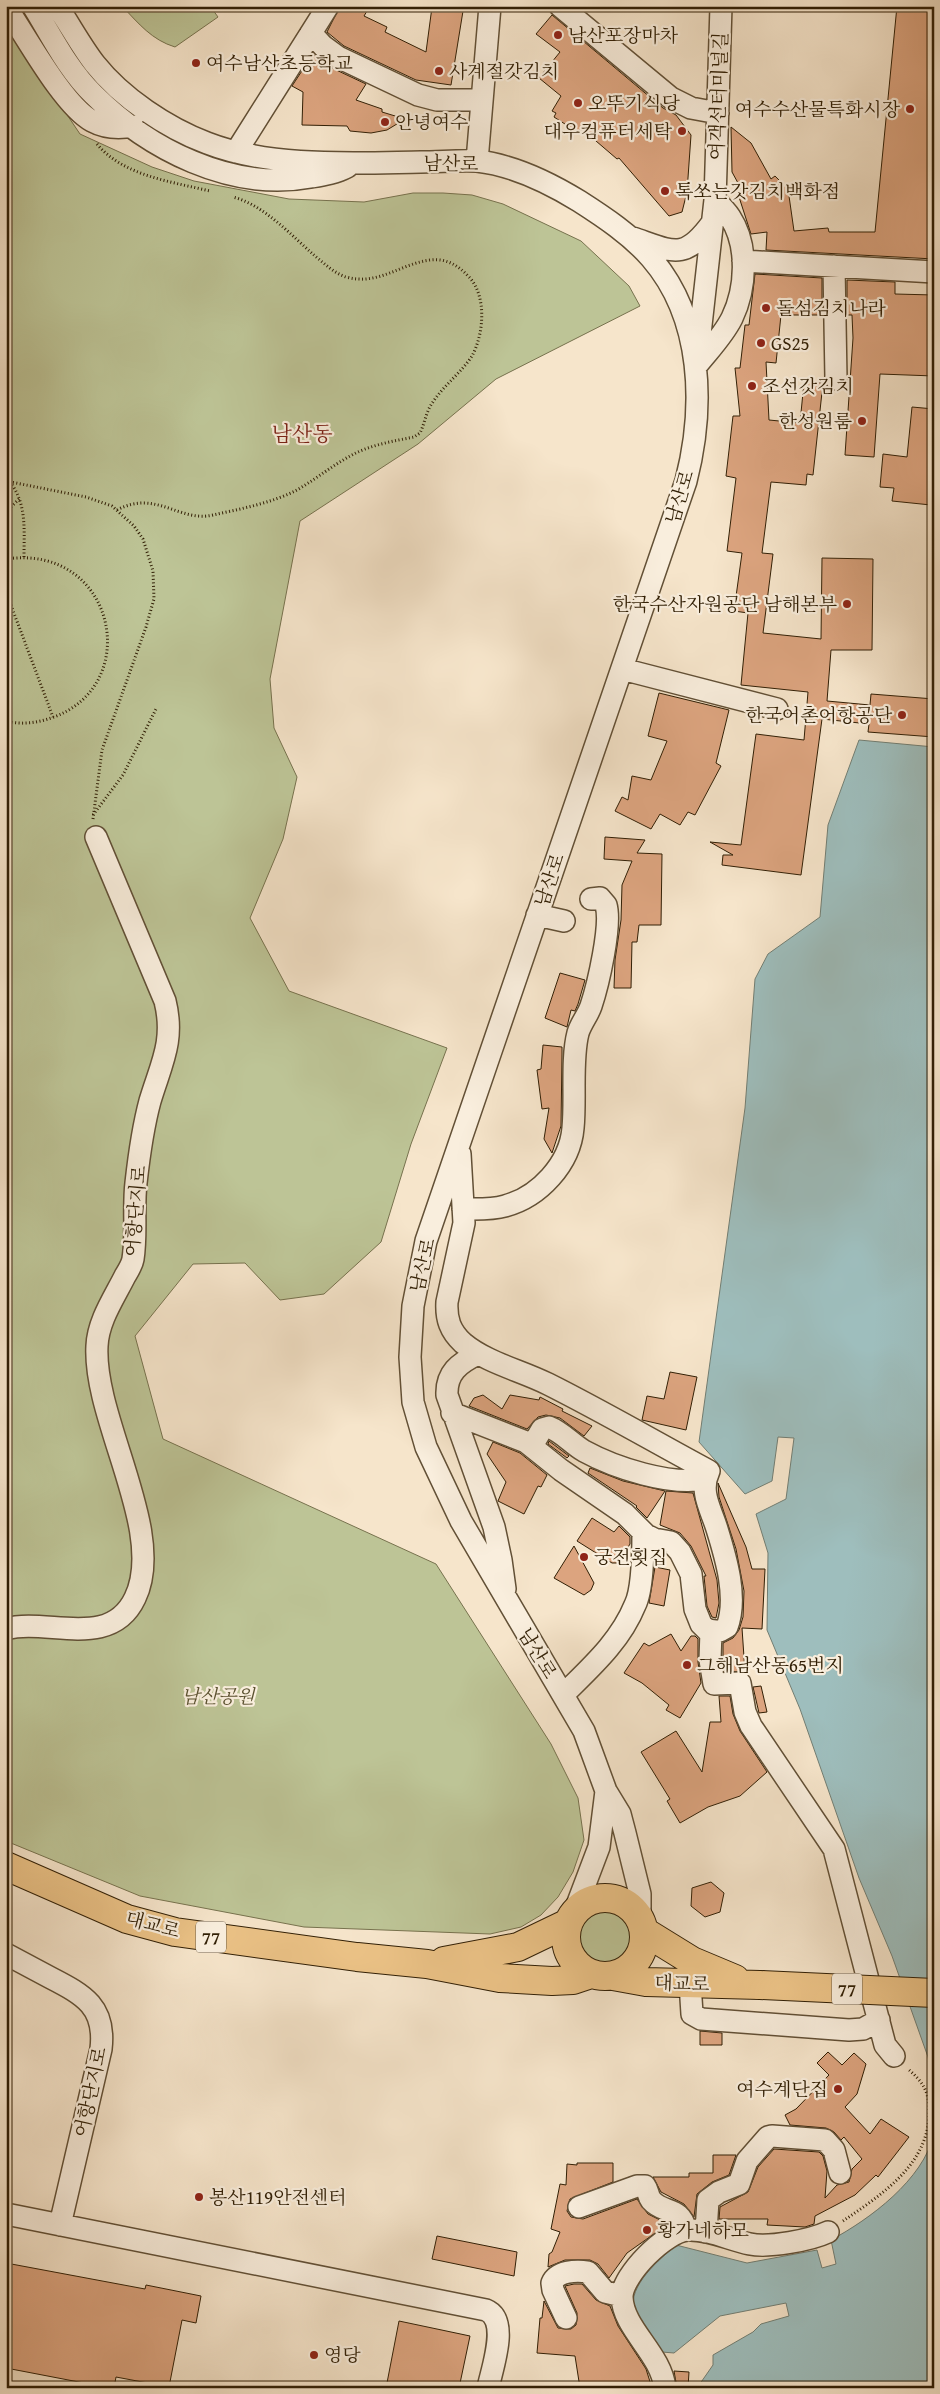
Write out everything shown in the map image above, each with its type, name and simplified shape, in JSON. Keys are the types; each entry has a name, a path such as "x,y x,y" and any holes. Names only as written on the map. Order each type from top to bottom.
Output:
{"main road":[{"name":"대교로","path":"6,1866 128,1919 175,1932 357,1957 427,1964 468,1973 531,1980 573,1980 624,1972 634,1964 640,1955 644,1944 642,1925"},
{"name":"대교로","path":"427,1964 518,1947 571,1918 590,1901 608,1898 621,1901 632,1908 642,1925 692,1961 720,1974 755,1985"},
{"name":"대교로","path":"571,1918 566,1935 567,1947 572,1959 580,1968 602,1975 635,1981 755,1985"},
{"name":"77","path":"755,1985 934,1992"}],"street":[{"name":"남산로","path":"33,6 78,77 92,93 133,126 174,153 199,166 252,179 275,181 329,174 356,163"},
{"name":"남산로","path":"57,6 94,62 122,91 183,131 207,143 236,152 278,159 356,163 477,161 520,172 561,190 628,236 650,256 670,284 684,313 697,365 695,427 690,465 426,1241 418,1273 411,1332 411,1379 418,1421 433,1465 461,1521 584,1731 606,1791 620,1814 626,1832 640,1894 642,1925"},
{"path":"236,152 328,6"},
{"path":"477,161 490,6"},
{"path":"560,6 671,98 690,108 718,113"},
{"name":"여객선터미널길","path":"697,365 715,200 721,6"},
{"path":"6,7 63,93 81,113 90,120 110,128 133,126"},
{"path":"312,33 322,46 338,57 418,95 437,100 482,100"},
{"path":"697,365 726,327 735,311 740,292 743,261 737,231 729,216 715,200"},
{"path":"628,236 667,249 683,250 696,243 712,223"},
{"path":"743,261 934,272"},
{"path":"834,266 836,380"},
{"path":"622,669 777,709"},
{"name":"어항단지로","path":"6,1629 24,1626 76,1630 102,1626 121,1615 130,1607 138,1590 142,1570 142,1550 137,1512 100,1390 96,1346 102,1321 133,1260 138,1168 150,1101 169,1040 169,1020 165,1001 96,837"},
{"path":"463,1209 493,1208 524,1199 546,1182 568,1150 573,1129 577,1036 592,1004 608,928 606,905 600,898 591,899"},
{"path":"538,914 564,921"},
{"path":"459,1144 463,1232 447,1302 447,1315 455,1334 478,1354 547,1384 707,1475"},
{"path":"478,1354 462,1363 450,1375 447,1388 452,1413 494,1527 506,1599"},
{"path":"452,1413 532,1446 561,1470 625,1514 643,1532 654,1539 671,1542 680,1552 691,1574 700,1624 711,1631 725,1630 729,1623 730,1581 717,1528 705,1496 707,1475"},
{"path":"532,1446 542,1429 549,1427 584,1451 631,1470 670,1479 707,1475"},
{"path":"563,1695 606,1653 636,1604 644,1555 643,1532"},
{"path":"711,1631 710,1660 714,1684 740,1683 745,1712 751,1726 834,1848 887,2048 894,2056"},
{"path":"571,1918 597,1852 606,1791"},
{"name":"어항단지로","path":"6,1954 85,1998 96,2012 102,2030 101,2049 60,2225"},
{"path":"690,1983 691,2011 693,2016 698,2018 849,2030 863,2029 879,2020"},
{"path":"696,2231 708,2200 718,2192 739,2184 746,2161 768,2137 825,2140 834,2150 840,2173"},
{"path":"579,2207 637,2186 645,2186 652,2201 680,2215 696,2231"},
{"path":"6,2214 489,2311 497,2320 499,2331 488,2388"},
{"path":"665,2388 656,2359 626,2314 622,2296 626,2279 633,2270 670,2236 696,2231 760,2246 805,2239 828,2232"},
{"path":"566,2318 553,2290 552,2283 556,2277 565,2273 588,2272 605,2292 622,2296"}],"path":[{"path":"90,120 96,142 113,158 139,173 211,191"},
{"path":"117,510 128,505 145,503 199,516 214,515 276,499 296,490 352,454 370,447 414,437 420,433 432,403 442,388 459,373 475,348 481,317 479,290 465,272 455,265 439,259 428,260 373,279 348,277 331,269 249,203 229,196"},
{"path":"8,481 86,497 112,506 134,526 142,539 153,571 154,599 146,627 102,750 93,816 96,837"},
{"path":"8,481 20,498 24,523 24,556"},
{"path":"6,512 20,498"},
{"path":"6,559 24,556 52,561 76,574 95,595 106,620 108,648 101,675 85,697 63,714 37,723 6,721"},
{"path":"6,592 54,717"},
{"path":"93,816 123,775 156,709"},
{"path":"828,2232 898,2179 924,2143 929,2114 927,2091 920,2079 894,2056"}],"green space":[{"path":"122,6 210,6 218,17 175,47 153,36"},
{"name":"남산공원","path":"6,24 80,134 152,167 194,181 289,199 364,202 413,193 472,195 503,204 581,241 629,286 640,306 496,379 418,444 300,521 270,679 274,728 297,777 283,839 250,918 289,991 447,1048 411,1144 381,1242 324,1294 280,1300 245,1263 193,1264 135,1336 163,1439 436,1564 551,1744 578,1798 584,1840 573,1872 558,1897 541,1915 521,1927 490,1934 304,1927 140,1896 6,1841"},
{"path":"601,1910 611,1910 621,1914 629,1922 633,1937 629,1952 621,1960 611,1964 601,1964 591,1960 583,1952 579,1942 579,1932 583,1922 591,1914"}],"water":[{"path":"859,740 934,747 934,2084 928,2057 892,1956 859,1878 800,1709 767,1630 768,1553 756,1514 786,1499 794,1438 778,1437 772,1481 745,1494 699,1442 745,1108 755,979 768,954 820,917 828,825"},
{"path":"934,2134 934,2388 697,2388 713,2365 713,2355 753,2332 761,2324 789,2316 786,2303 720,2316 674,2353 662,2352 636,2314 633,2301 640,2282 662,2257 676,2245 747,2263 817,2250 822,2268 836,2264 831,2240 878,2209 907,2182 919,2167 928,2151"}],"building":[{"path":"340,6 370,6 364,16 387,27 385,32 426,52 432,7 463,11 451,85 416,80 344,46 327,32"},
{"path":"897,6 934,6 934,259 766,250 767,232 751,234 739,197 744,194 732,172 731,127 751,143 771,179 775,176 788,189 794,231 828,228 829,232 875,232"},
{"path":"552,15 663,108 676,115 691,135 687,192 682,212 669,216 619,158 617,159 582,129 579,133 554,117 556,113 552,111 561,96 539,78 560,52 536,34"},
{"path":"313,54 332,68 366,84 356,100 382,109 382,112 405,119 387,130 371,133 350,131 347,126 302,125 303,92 292,86"},
{"path":"755,274 822,278 822,315 781,315 776,363 766,362 769,420 800,423 804,382 823,383 813,475 807,474 806,485 771,482 762,553 773,554 763,633 821,639 822,558 873,559 872,650 831,650 827,701 870,705 871,694 934,699 934,737 868,732 869,724 822,719 801,875 722,865 723,855 733,855 710,842 741,845 756,734 804,740 808,692 741,685 748,613 734,611 742,553 727,551 736,478 726,476 733,416 740,416 735,368 740,368 745,325 749,325"},
{"path":"847,280 895,282 895,294 934,295 934,376 880,374 874,457 845,455 853,338 852,315 847,315"},
{"path":"912,407 934,409 934,481 931,505 892,501 894,488 880,487 883,454 907,457"},
{"path":"659,693 729,710 716,763 721,766 695,815 688,812 680,825 660,814 651,829 615,811 622,797 628,800 632,776 651,780 667,741 648,736"},
{"path":"605,837 645,840 637,853 662,854 661,925 639,925 637,942 632,942 631,988 614,988 615,960 621,920 622,885 632,861 604,859"},
{"path":"560,973 585,980 575,1011 571,1010 567,1027 545,1018"},
{"path":"543,1045 562,1047 561,1126 552,1153 544,1139 549,1108 542,1109 537,1070 541,1069"},
{"path":"670,1372 697,1377 686,1430 642,1420 647,1396 664,1399"},
{"path":"483,1395 502,1409 510,1395 539,1400 540,1397 563,1409 562,1411 592,1426 584,1436 560,1418 546,1415 538,1417 527,1429 469,1406 474,1398"},
{"path":"549,1441 569,1456 567,1458 548,1444"},
{"path":"493,1442 520,1453 547,1475 541,1487 538,1486 524,1514 498,1501 506,1482 487,1454"},
{"path":"590,1468 623,1481 665,1491 647,1518 637,1506 588,1473"},
{"path":"718,1483 746,1547 752,1569 765,1569 762,1629 742,1628 745,1672 725,1671 723,1659 723,1643 733,1638 739,1630 743,1617 744,1591 736,1549 719,1497"},
{"path":"666,1491 693,1493 717,1580 719,1603 716,1618 712,1617 707,1606 704,1576 706,1576 691,1546 680,1533 660,1525"},
{"path":"592,1518 614,1532 619,1526 630,1537 630,1544 618,1563 612,1563 577,1541"},
{"path":"574,1546 594,1583 591,1590 584,1595 554,1578"},
{"path":"655,1567 670,1570 664,1606 649,1603"},
{"path":"671,1634 681,1651 691,1636 695,1636 698,1639 698,1662 701,1683 680,1718 666,1710 669,1705 642,1683 624,1673 644,1643 649,1646"},
{"path":"761,1686 767,1712 759,1713 753,1687"},
{"path":"719,1696 730,1696 733,1714 740,1731 767,1772 740,1796 708,1807 680,1823 667,1801 670,1799 641,1752 676,1731 702,1772 710,1722 721,1722"},
{"path":"711,1882 724,1893 720,1912 705,1917 691,1906 692,1888"},
{"path":"700,2031 722,2033 722,2045 700,2045"},
{"path":"828,2052 842,2065 854,2053 866,2064 857,2094 845,2107 870,2134 881,2119 909,2137 878,2177 876,2175 855,2195 815,2216 814,2224 805,2227 767,2225 768,2219 719,2219 720,2207 748,2192 758,2167 774,2149 819,2152 823,2156 827,2171 825,2198 837,2185 849,2182 852,2169 862,2159 844,2137 841,2140 834,2132 826,2128 790,2125 785,2115 796,2109 829,2075 817,2063"},
{"path":"713,2155 736,2155 729,2175 712,2182 697,2194 694,2217 684,2204 661,2192 653,2177 689,2177 689,2173 713,2173"},
{"path":"577,2163 613,2163 613,2182 570,2199 567,2211 571,2217 583,2219 637,2199 648,2214 668,2224 627,2253 609,2278 598,2264 590,2260 565,2260 548,2267 549,2254 552,2252 560,2232 551,2229 560,2184 566,2185 567,2164 577,2165"},
{"path":"437,2236 517,2252 514,2276 432,2259"},
{"path":"6,2263 145,2289 146,2285 201,2296 196,2323 182,2320 169,2387 116,2377 114,2388 110,2388 6,2368"},
{"path":"582,2284 596,2300 610,2306 618,2326 646,2369 652,2388 580,2388 575,2356 537,2353 540,2318 542,2318 544,2301 558,2328 571,2329 576,2325 577,2313 565,2286"},
{"path":"399,2321 470,2336 459,2388 386,2388"},
{"path":"674,2371 689,2372 688,2388 677,2388"}],"place":[{"name":"남산포장마차","path":"558,35"},
{"name":"여수남산초등학교","path":"196,63"},
{"name":"사계절갓김치","path":"439,71"},
{"name":"오뚜기식당","path":"578,103"},
{"name":"여수수산물특화시장","path":"910,109"},
{"name":"안녕여수","path":"385,122"},
{"name":"대우컴퓨터세탁","path":"682,131"},
{"name":"톡쏘는갓김치백화점","path":"665,191"},
{"name":"돌섬김치나라","path":"766,308"},
{"name":"GS25","path":"761,343"},
{"name":"조선갓김치","path":"752,386"},
{"name":"한성원룸","path":"862,421"},
{"name":"한국수산자원공단 남해본부","path":"847,604"},
{"name":"한국어촌어항공단","path":"902,715"},
{"name":"궁전횟집","path":"584,1557"},
{"name":"그해남산동65번지","path":"687,1665"},
{"name":"여수계단집","path":"838,2089"},
{"name":"봉산119안전센터","path":"199,2197"},
{"name":"황가네하모","path":"647,2230"},
{"name":"영당","path":"314,2355"}],"district":[{"name":"남산동","path":"302,433"}]}
